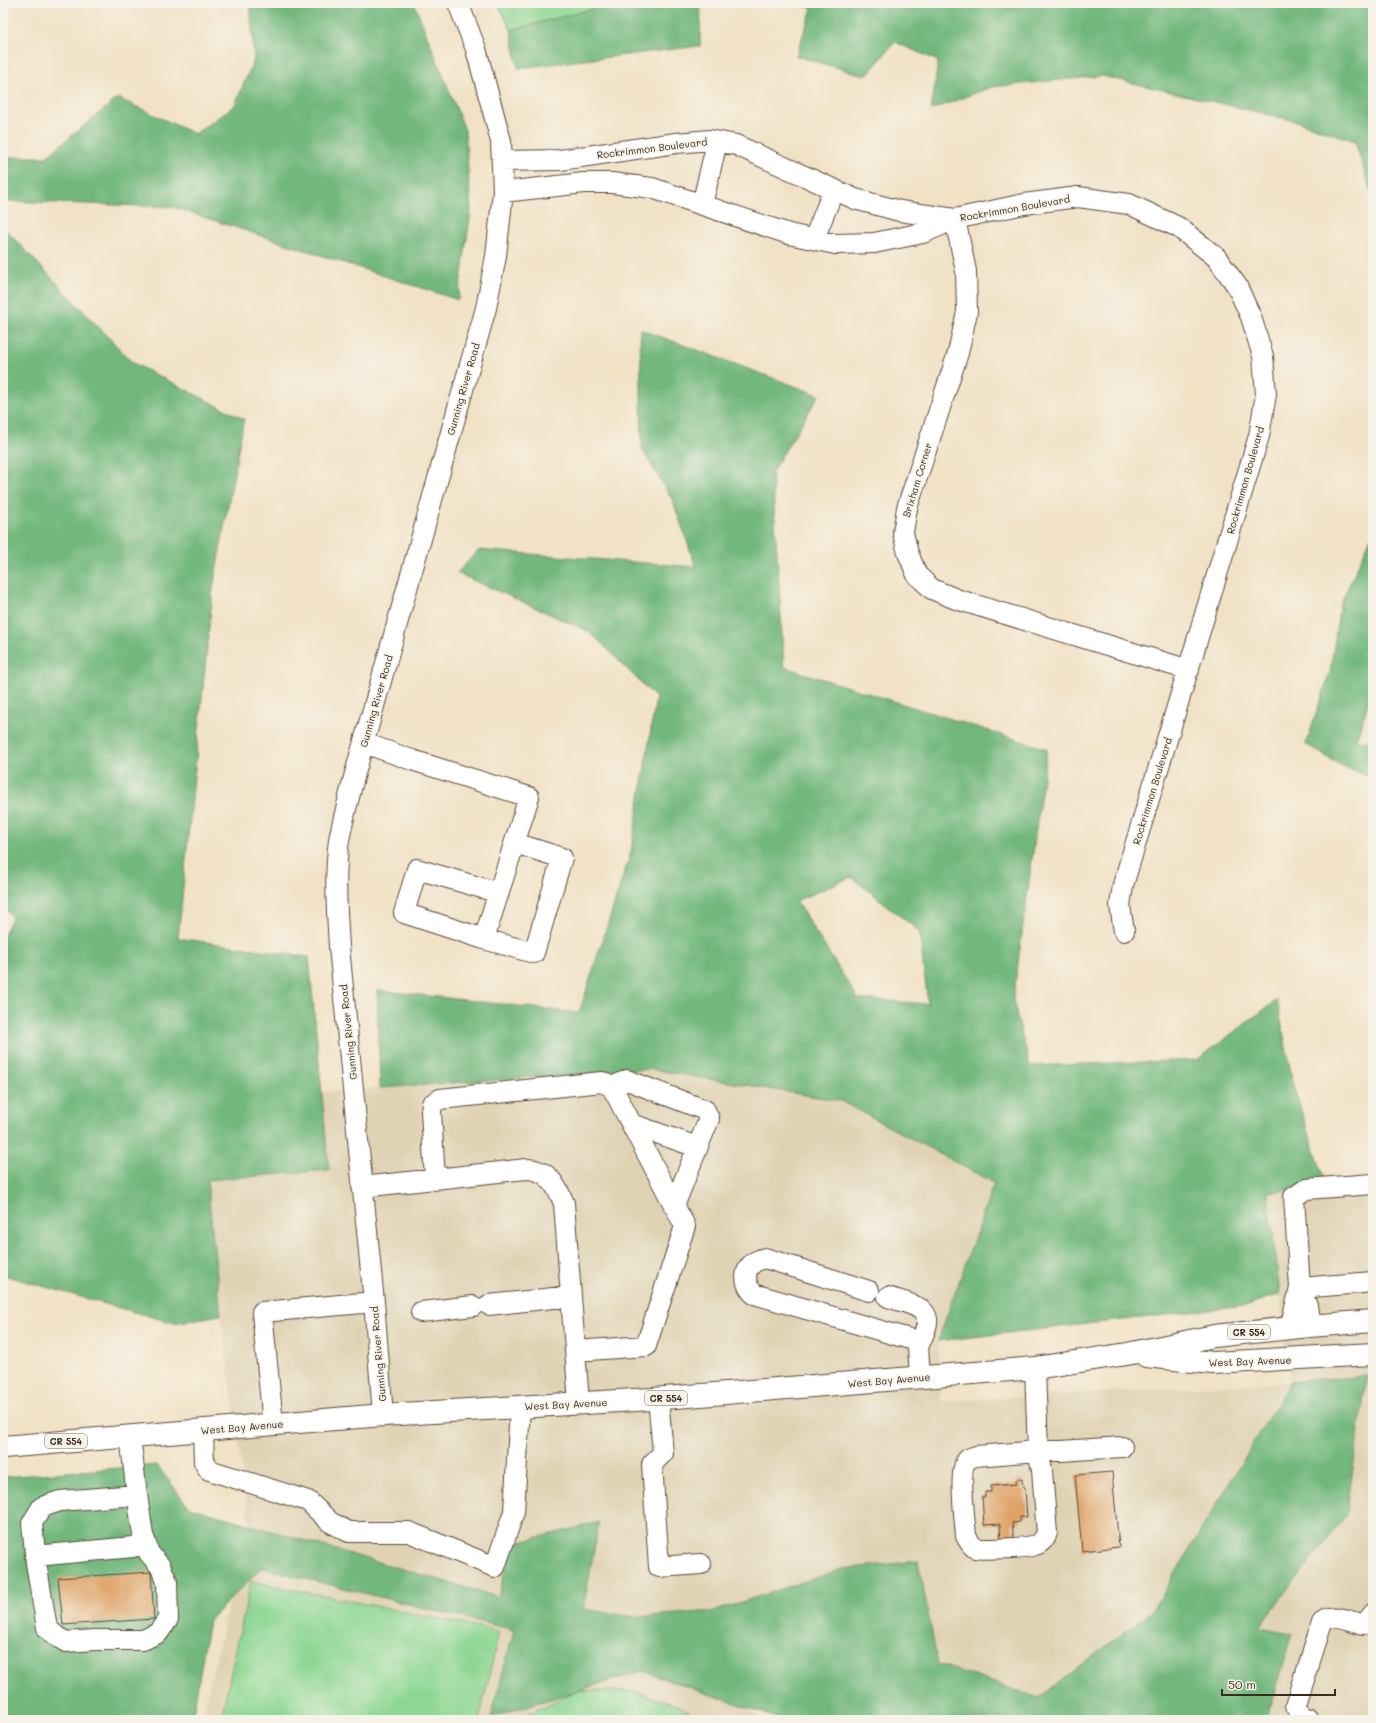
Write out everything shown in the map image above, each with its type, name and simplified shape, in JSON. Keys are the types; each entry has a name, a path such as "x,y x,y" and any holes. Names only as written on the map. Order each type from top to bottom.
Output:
{"main road":[{"name":"West Bay Avenue","path":"3,1446 273,1424 658,1398 1035,1368 1127,1354 1214,1336 1373,1321"},
{"path":"1246,1362 1288,1348 1299,1340 1300,1327"},
{"name":"West Bay Avenue","path":"1127,1354 1213,1364 1373,1354"}],"street":[{"name":"Gunning River Road","path":"383,1416 374,1302 339,947 336,897 339,840 352,784 486,308 496,256 503,192 501,140 476,49 458,3"},
{"name":"Rockrimmon Boulevard","path":"502,161 560,160 676,143 710,140 736,145 855,199 900,211 955,219"},
{"path":"702,205 717,142"},
{"path":"619,152 621,184"},
{"name":"Rockrimmon Boulevard","path":"503,192 584,183 621,184 652,188 790,234 835,244 874,243 923,232 955,219 1024,204 1078,197 1129,204 1178,227 1216,257 1237,286 1251,317 1263,356 1266,394 1259,436 1123,885 1120,906 1124,931"},
{"path":"814,239 834,189"},
{"name":"Brixham Corner","path":"955,219 966,271 967,312 958,353 907,508 903,533 908,553 917,576 932,589 956,599 1189,670"},
{"path":"364,743 412,760 529,797 484,939"},
{"path":"498,893 416,869 404,913 484,939 534,953 562,858 515,843"},
{"path":"612,1087 627,1080 705,1110 709,1119 674,1206"},
{"path":"435,1180 431,1111 432,1104 440,1099 602,1082 612,1087 685,1226 646,1346 575,1351"},
{"path":"633,1128 637,1126 697,1147"},
{"path":"362,1188 526,1169 536,1169 549,1178 558,1188 564,1203 579,1403"},
{"path":"1300,1327 1307,1306 1300,1288 1294,1197 1306,1189 1373,1184"},
{"path":"869,1291 765,1258 756,1260 750,1266 746,1280 748,1288 754,1294 905,1337 913,1340 918,1347"},
{"path":"1300,1288 1373,1282"},
{"path":"421,1312 571,1296"},
{"path":"888,1298 920,1308 926,1315 927,1323 918,1347 920,1377"},
{"path":"273,1424 262,1312 374,1302"},
{"path":"1035,1368 1038,1451 1042,1470 1047,1533 1043,1541 1034,1546 987,1549 976,1548 969,1542 966,1536 962,1480 964,1464 968,1459 976,1456 1038,1451 1122,1447"},
{"path":"658,1398 663,1453 652,1464 660,1566 701,1564"},
{"path":"203,1430 204,1462 209,1470 308,1501 330,1522 349,1532 409,1532 495,1567 514,1512 520,1407"},
{"path":"130,1436 142,1535 147,1548 160,1566 167,1581 168,1619 158,1633 143,1640 95,1640 66,1642 56,1636 48,1628 35,1556 32,1523 42,1507 60,1501 137,1495"},
{"path":"35,1556 133,1547 147,1548"},
{"path":"1308,1720 1303,1719 1298,1712 1296,1705 1322,1623 1326,1618 1332,1616 1363,1625 1373,1613"}],"shaded area":[{"path":"650,1069 841,1101 994,1183 938,1341 941,1401 1290,1382 1154,1609 1039,1698 938,1664 918,1561 842,1569 715,1611 636,1617 583,1609 599,1522 499,1597 249,1524 221,1315 207,1180 329,1170 322,1092"},
{"path":"1373,1184 1373,1720 1266,1720 1292,1633 1259,1627 1346,1515 1367,1377 1290,1382 1268,1192"},
{"path":"240,1555 522,1614 753,1712 763,1720 201,1720"}],"green space":[{"path":"250,3 414,3 465,130 471,211 458,300 173,207 3,201 3,157 46,157 118,98 195,134 235,105 254,59"},
{"path":"498,3 615,3 511,30"},
{"path":"615,3 701,3 700,46 518,68 511,30"},
{"path":"794,3 1373,3 1373,199 1355,141 1296,121 1102,76 991,87 931,110 938,61 895,42 866,76 796,56 812,8"},
{"path":"3,227 133,363 244,419 213,588 178,938 309,957 329,1170 207,1180 221,1315 173,1323 3,1275 3,938 12,917 3,904"},
{"path":"640,329 819,395 772,472 784,667 1047,749 1013,1000 1030,1066 1197,1060 1277,1000 1294,1089 1327,1187 1268,1192 1280,1294 1245,1306 938,1341 994,1183 841,1101 650,1069 380,1088 377,990 579,1013 631,852 656,698 590,632 457,573 479,550 696,567 673,501 642,449","holes":["851,877 919,931 928,1004 858,999 796,901"]},
{"path":"1371,537 1373,537 1373,688 1356,740 1373,741 1373,778 1340,765 1306,744 1330,672 1340,605"},
{"path":"1367,1376 1346,1515 1259,1627 1292,1633 1266,1720 778,1720 774,1717 643,1671 491,1717 514,1630 262,1568 209,1620 192,1720 3,1720 3,1477 157,1465 189,1507 498,1597 512,1544 599,1522 583,1609 636,1617 715,1611 842,1569 918,1561 938,1664 1039,1698 1154,1609 1290,1382"},
{"path":"251,1581 499,1631 479,1720 248,1720 222,1714"},
{"path":"578,1690 635,1692 679,1706 701,1720 519,1720 530,1713"}],"building":[{"path":"1112,1472 1119,1547 1082,1551 1075,1475"},
{"path":"1022,1479 1023,1488 1025,1490 1027,1517 1020,1517 1020,1522 1012,1523 1014,1543 1001,1543 1000,1524 984,1525 982,1497 985,1497 985,1492 991,1492 991,1486 1016,1484 1016,1480"},
{"path":"151,1572 154,1619 63,1625 58,1578"}]}
